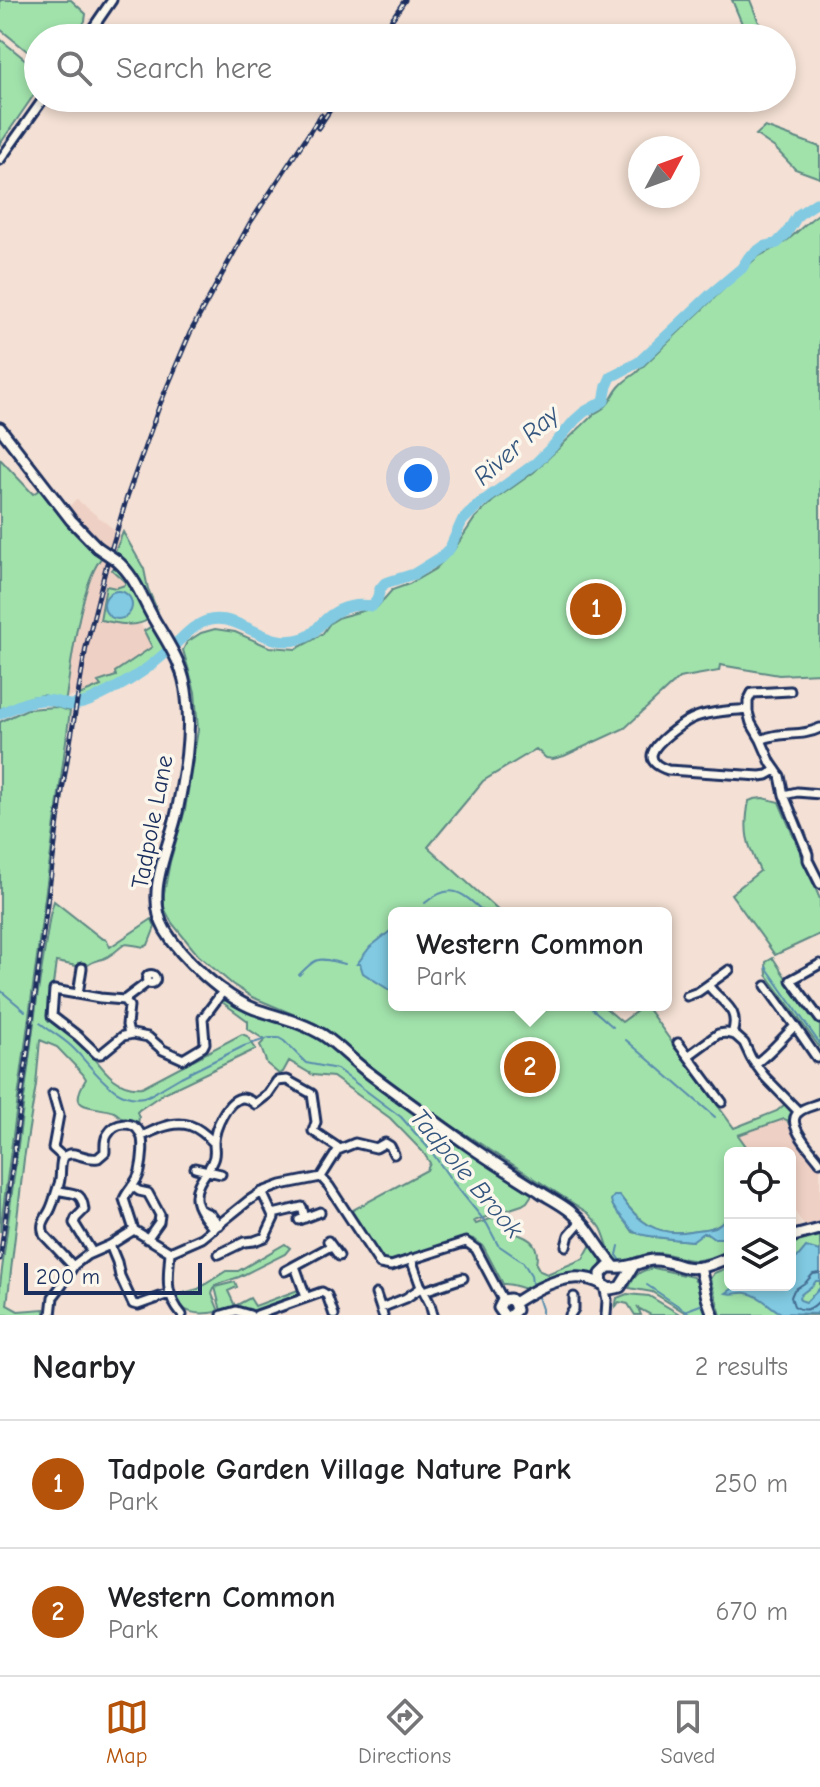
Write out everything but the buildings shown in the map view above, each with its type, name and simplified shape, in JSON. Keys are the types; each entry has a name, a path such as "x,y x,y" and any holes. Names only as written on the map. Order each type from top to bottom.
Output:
{"street":[{"path":"96,24 112,0"},
{"path":"0,160 34,112"},
{"name":"Tadpole Lane","path":"0,428 75,525 133,578 178,659 187,698 188,740 177,812 158,881 158,910 173,941 196,967 224,990 248,1006 304,1025 323,1035 362,1068 452,1134 564,1207 581,1221 603,1251 610,1269 623,1275 623,1282"},
{"path":"790,691 752,693 748,697 748,709 751,723 781,778 784,795 820,884"},
{"path":"748,709 695,717 655,745 652,757 657,765 668,770 760,776 776,770"},
{"path":"761,740 775,735 806,734 820,728"},
{"path":"784,795 797,792 820,794"},
{"path":"811,867 820,863"},
{"path":"820,964 789,978 820,1019"},
{"path":"78,994 82,968"},
{"path":"687,996 729,970"},
{"path":"124,1000 148,982"},
{"path":"708,985 734,1014 736,1021 732,1034"},
{"path":"766,986 817,1058"},
{"path":"129,1034 129,1006 124,1000 54,990 52,1016 97,1054 129,1034 148,1037 180,1059 204,1046 203,1018 224,990"},
{"path":"755,1064 795,1026"},
{"path":"688,1056 718,1034 732,1034 743,1041 769,1082 799,1112"},
{"path":"678,1043 722,1102"},
{"path":"216,1227 205,1218 196,1197 199,1183 214,1157 214,1143 225,1109 238,1100 246,1099 253,1107 277,1081 290,1081 313,1096 316,1122 313,1131 338,1150"},
{"path":"53,1094 59,1115 53,1148 63,1157"},
{"path":"820,1103 799,1112 795,1118 795,1127 820,1162"},
{"path":"141,1136 161,1127 182,1123 201,1129 214,1143"},
{"path":"73,1266 42,1229 57,1190 60,1161 66,1154 73,1153 89,1159 98,1158 105,1151 106,1136 120,1124 132,1126 141,1136 140,1175 124,1199 134,1230 170,1252"},
{"path":"201,1129 220,1124"},
{"path":"170,1252 196,1242 262,1192 321,1177 338,1150 355,1143 376,1148 385,1143 394,1154"},
{"path":"195,1168 221,1174"},
{"path":"321,1177 378,1263 389,1266 461,1242 469,1243 478,1252 503,1300"},
{"path":"132,1186 148,1193 160,1215 159,1222 147,1239"},
{"path":"57,1190 81,1197 84,1210 74,1223 92,1252"},
{"path":"219,1254 264,1237 273,1222 273,1214 262,1192"},
{"path":"273,1214 302,1207 302,1219 320,1212"},
{"path":"566,1246 572,1230 581,1221"},
{"path":"563,1224 572,1230"},
{"path":"796,1235 820,1229"},
{"path":"51,1315 53,1297 73,1266 92,1252 134,1230"},
{"path":"285,1271 330,1244 339,1256"},
{"path":"110,1245 134,1305 169,1294"},
{"path":"170,1252 169,1294 182,1315"},
{"path":"411,1259 433,1315"},
{"path":"514,1303 563,1279 588,1277 610,1269 655,1260 684,1267 700,1267 724,1259"},
{"path":"588,1277 614,1289 620,1287 634,1265"},
{"path":"295,1266 306,1297"},
{"path":"700,1267 713,1315"},
{"name":"Tadpole Lane","path":"603,1285 601,1278 610,1269"},
{"path":"376,1294 382,1311 423,1289 463,1278"},
{"path":"603,1285 607,1300 606,1315"},
{"path":"607,1300 614,1289"},
{"path":"257,1315 324,1292 334,1315"},
{"path":"570,1315 574,1309 574,1297"},
{"path":"503,1300 510,1299 514,1303 516,1310 511,1315"},
{"path":"503,1300 499,1308 504,1315"},
{"path":"222,1315 236,1311 250,1315"}],"shaded area":[{"path":"76,499 120,538 110,568 125,582 125,585 116,588 130,625 141,625 152,646 117,676 99,682 101,686 66,698 75,641 97,561 68,511"},
{"path":"787,1120 795,1137 820,1169 820,1221 805,1226 796,1213 796,1147 747,1147 738,1135"}],"green space":[{"path":"0,0 71,0 86,14 83,24 24,24 24,49 0,29"},
{"path":"732,0 750,0 759,24 742,24"},
{"path":"0,39 24,59 24,109 0,144"},
{"path":"765,127 820,147 820,178 795,169 775,148 756,135"},
{"path":"820,213 820,677 819,673 779,675 720,665 719,671 679,678 625,728 564,756 546,758 536,749 483,781 428,847 494,907 388,907 388,1011 609,1011 622,1022 637,1011 649,1011 734,1128 777,1111 785,1104 791,1110 790,1126 784,1119 738,1135 747,1147 724,1147 724,1219 715,1226 678,1232 658,1229 642,1220 620,1196 633,1232 692,1241 702,1232 724,1237 724,1256 714,1260 712,1257 689,1260 651,1253 619,1263 610,1251 601,1228 588,1213 448,1123 317,1024 252,997 232,984 198,955 172,923 164,908 164,893 185,810 198,730 195,692 183,650 187,642 215,629 235,632 269,647 296,649 323,633 330,623 340,617 377,607 392,590 435,569 453,551 475,518 493,501 534,472 605,407 623,383 756,258 782,244"},
{"path":"0,459 33,494 42,488 103,556 95,567 83,602 66,698 62,701 43,695 31,697 0,709"},
{"path":"123,532 144,569 158,612 132,572 114,554"},
{"path":"116,565 129,578 149,619 144,622 126,624 100,620 106,586 116,588 125,585 112,570"},
{"path":"154,625 165,646 163,652 112,687 79,701 79,695 101,686 98,682 116,676 115,672 152,647 144,631"},
{"path":"56,707 70,711 0,1232 0,722 27,709"},
{"path":"763,798 779,802 820,899 820,934 775,955 731,894 760,871 749,845 746,821 749,801"},
{"path":"54,901 107,940 110,947 152,919 155,927 148,945 144,947 125,944 107,957 88,965 56,962 49,1015 79,1039 106,1072 121,1084 142,1087 242,1034 256,1049 164,1093 137,1112 138,1124 114,1112 80,1102 80,1090 86,1079 83,1074 57,1047 40,1040 7,1305 18,1311 44,1309 44,1315 0,1315 0,1285 37,999"},
{"path":"773,958 820,1026 820,1048 767,975 766,962"},
{"path":"229,999 311,1031 350,1065 419,1111 435,1131 446,1131 533,1193 522,1205 474,1221 476,1224 510,1212 515,1218 510,1225 514,1233 525,1237 535,1247 536,1264 540,1271 547,1274 583,1259 593,1241 601,1259 599,1269 593,1273 567,1275 533,1289 503,1284 483,1246 474,1239 466,1238 394,1262 380,1260 349,1212 427,1170 430,1163 390,1118 333,1077 313,1075 289,1061 279,1074 267,1064 260,1045 265,1040 248,1029 248,1021 222,1002"},
{"path":"820,1236 820,1315 721,1315 710,1279 714,1273 724,1269 724,1291 796,1291 796,1242"},
{"path":"285,1244 290,1248 285,1254 239,1277 215,1285 212,1294 217,1312 191,1312 178,1302 176,1295 198,1289 226,1271 238,1271"},
{"path":"654,1268 699,1281 709,1315 689,1315 652,1292 629,1288 638,1274"},
{"path":"235,1282 237,1287 228,1291 235,1306 250,1298 255,1306 298,1290 300,1294 253,1312 238,1308 221,1311 215,1287"},
{"path":"627,1294 649,1296 681,1315 651,1315 638,1308 641,1315 635,1315 628,1304 619,1302 615,1308 617,1298"}],"water":[{"path":"118,591 128,595 132,605 128,615 118,619 108,615 104,605 108,595"},
{"path":"388,933 388,989 363,973 360,964 357,964 370,947"},
{"path":"614,1196 620,1196 649,1226 668,1232 712,1228 724,1220 724,1237 714,1238 703,1233 692,1241 637,1233 614,1208 611,1200"},
{"path":"806,1247 820,1251 820,1281 816,1281 799,1297 806,1302 820,1288 820,1310 816,1314 781,1313 751,1294 726,1293 796,1291 797,1258"}],"waterway":[{"name":"River Ray","path":"0,714 34,701 49,700 70,705 93,700 141,672 194,628 210,620 234,622 266,636 290,641 310,635 339,610 358,605 372,606 385,583 414,574 440,558 450,548 462,521 478,505 536,463 575,420 604,401 611,377 639,362 742,268 749,257 763,247 777,243 798,215 820,203"},
{"path":"425,903 434,896 450,891 463,895 478,907"},
{"path":"299,975 319,960 345,964"},
{"path":"766,967 820,1044"},
{"name":"Tadpole Brook","path":"0,990 25,1011"},
{"path":"595,1011 613,1027"},
{"name":"Tadpole Brook","path":"40,1023 71,1046 106,1084 128,1096 139,1098 244,1046 279,1038 306,1063 337,1069 401,1117 487,1224 498,1245 523,1262 531,1275 532,1284"},
{"path":"626,1040 715,1117"},
{"path":"619,1246 617,1255 622,1262"},
{"path":"647,1285 692,1315"},
{"name":"Tadpole Brook","path":"538,1297 542,1315"},
{"path":"687,1310 703,1304"}],"railway":[{"path":"389,24 405,0"},
{"path":"318,128 329,112"},
{"path":"0,1259 62,791 86,647 106,567 160,404 190,333 250,223 321,115"}],"place":[{"name":"Tadpole Garden Village Nature Park","path":"596,609"},
{"name":"Western Common","path":"530,1067"}]}
